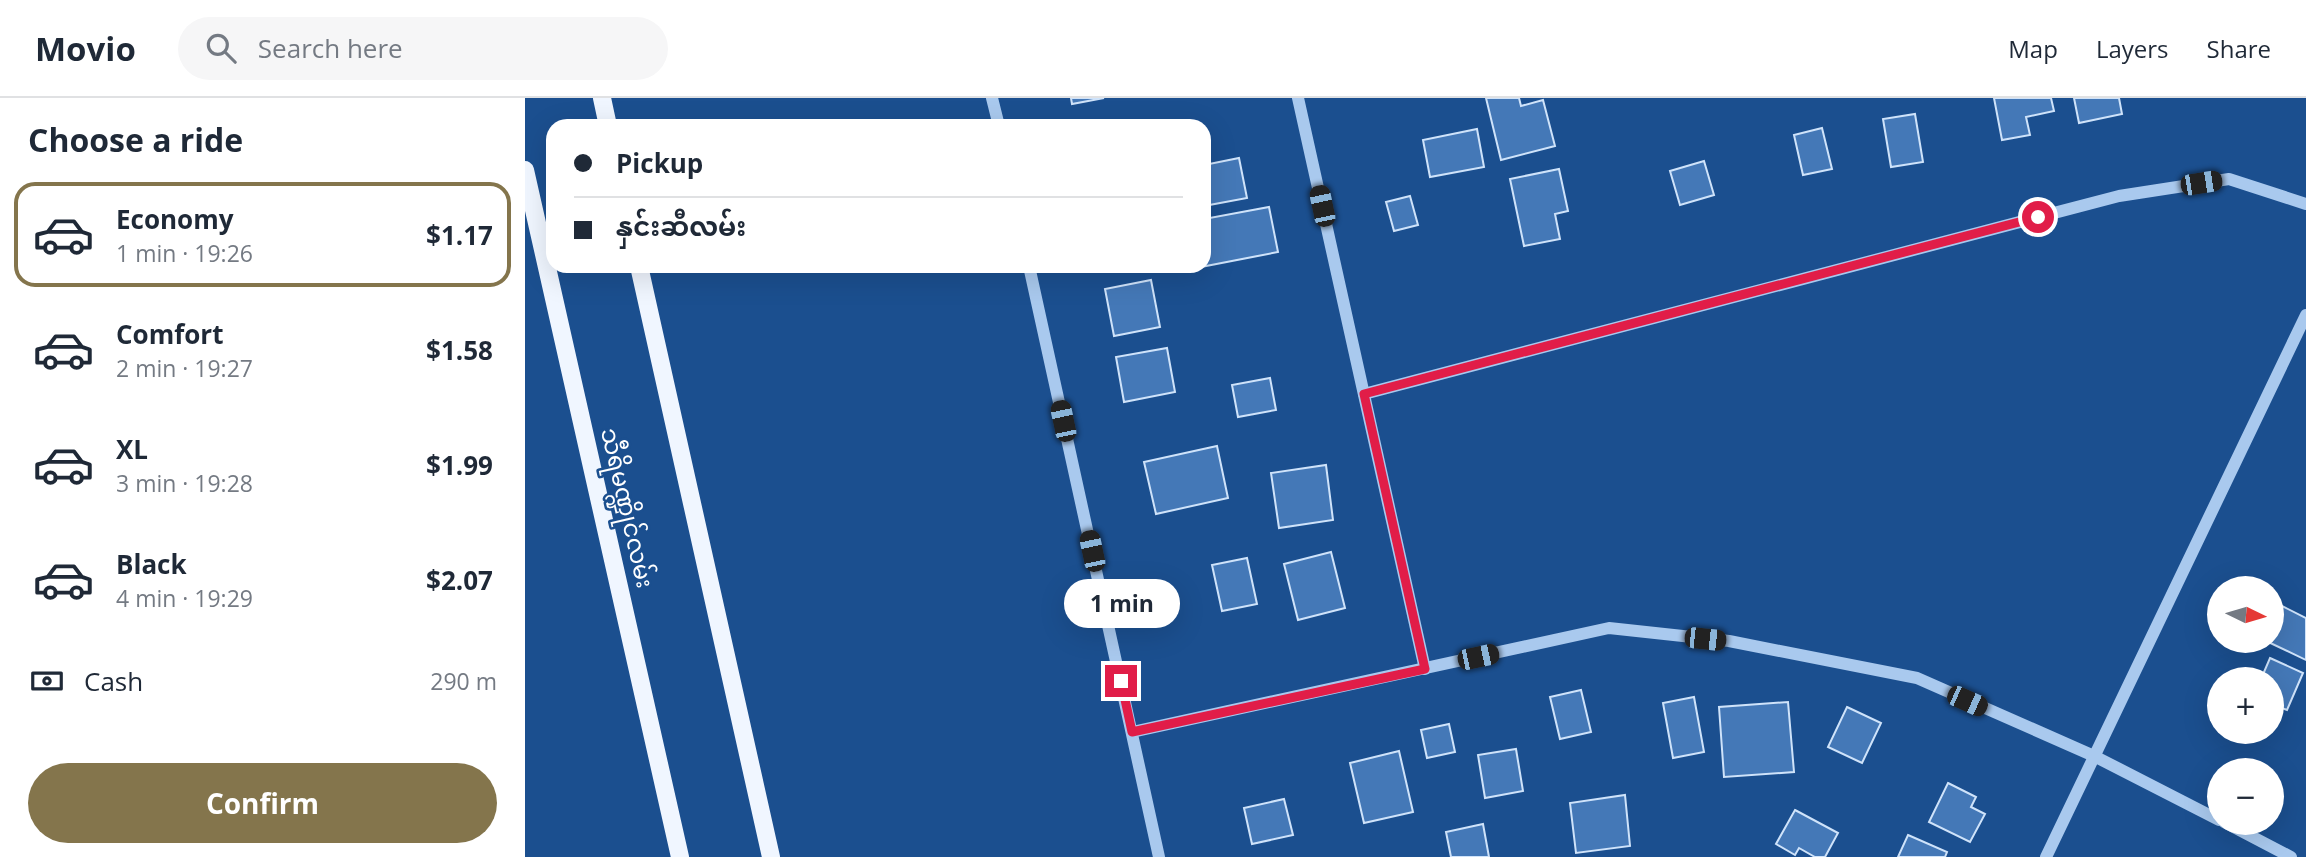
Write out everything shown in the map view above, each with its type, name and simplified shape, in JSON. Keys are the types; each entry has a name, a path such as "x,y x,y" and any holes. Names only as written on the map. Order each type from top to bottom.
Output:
{"main road":[{"path":"602,98 606,119"},
{"name":"သီရိမဏ္ဍိုင်လမ်း","path":"525,170 546,263"},
{"name":"သီရိမဏ္ဍိုင်လမ်း","path":"548,273 680,857"},
{"path":"641,273 771,857"}],"street":[{"path":"992,98 997,119"},
{"path":"1298,98 1425,669"},
{"path":"1364,394 2119,196 2229,179 2306,204"},
{"path":"1031,273 1159,857"},
{"path":"2046,857 2306,314"},
{"path":"1132,732 1609,628 1729,641 1917,678 2094,756 2207,814"},
{"path":"2249,835 2291,857"}],"building":[{"path":"1071,98 1104,98 1072,104"},
{"path":"1486,98 1519,98 1521,106 1543,100 1555,146 1501,160"},
{"path":"1994,98 2051,98 2054,111 2026,117 2030,135 2002,140"},
{"path":"2074,98 2119,98 2122,114 2079,123"},
{"path":"1915,114 1923,162 1891,167 1883,119"},
{"path":"1822,128 1832,169 1803,175 1794,135"},
{"path":"1477,129 1484,167 1430,177 1423,140"},
{"path":"1239,158 1247,198 1211,205 1211,164"},
{"path":"1704,161 1714,195 1680,205 1670,171"},
{"path":"1559,169 1568,211 1555,214 1560,239 1524,246 1510,179"},
{"path":"1410,196 1418,225 1394,231 1386,202"},
{"path":"1269,207 1278,252 1211,265 1211,218"},
{"path":"1151,280 1160,327 1114,336 1105,289"},
{"path":"1167,348 1175,392 1124,402 1116,357"},
{"path":"1270,378 1276,410 1238,417 1232,385"},
{"path":"1217,446 1228,498 1156,514 1144,462"},
{"path":"1326,465 1333,520 1279,528 1271,473"},
{"path":"1331,552 1345,608 1298,620 1284,564"},
{"path":"1247,558 1257,604 1222,611 1212,565"},
{"path":"2284,607 2306,618 2306,660 2284,650"},
{"path":"2270,658 2303,673 2287,710 2284,709 2284,667 2266,667"},
{"path":"1581,690 1591,732 1560,739 1550,697"},
{"path":"1694,697 1704,752 1673,758 1663,703"},
{"path":"1788,702 1794,772 1724,777 1719,707"},
{"path":"1847,707 1881,723 1862,763 1828,747"},
{"path":"1449,724 1455,752 1427,758 1421,730"},
{"path":"1516,749 1523,791 1485,798 1478,755"},
{"path":"1399,751 1413,812 1364,823 1350,763"},
{"path":"1948,783 1976,797 1971,807 1985,814 1970,842 1929,822"},
{"path":"1625,795 1630,846 1576,853 1570,803"},
{"path":"1284,799 1293,835 1252,844 1244,808"},
{"path":"1795,810 1838,833 1825,857 1815,857 1799,848 1795,855 1776,844"},
{"path":"1483,824 1489,857 1451,857 1446,832"},
{"path":"1908,835 1947,852 1945,857 1898,857"}],"route":[{"path":"1121,681 1132,732 1425,669 1364,394 2038,217"}]}
